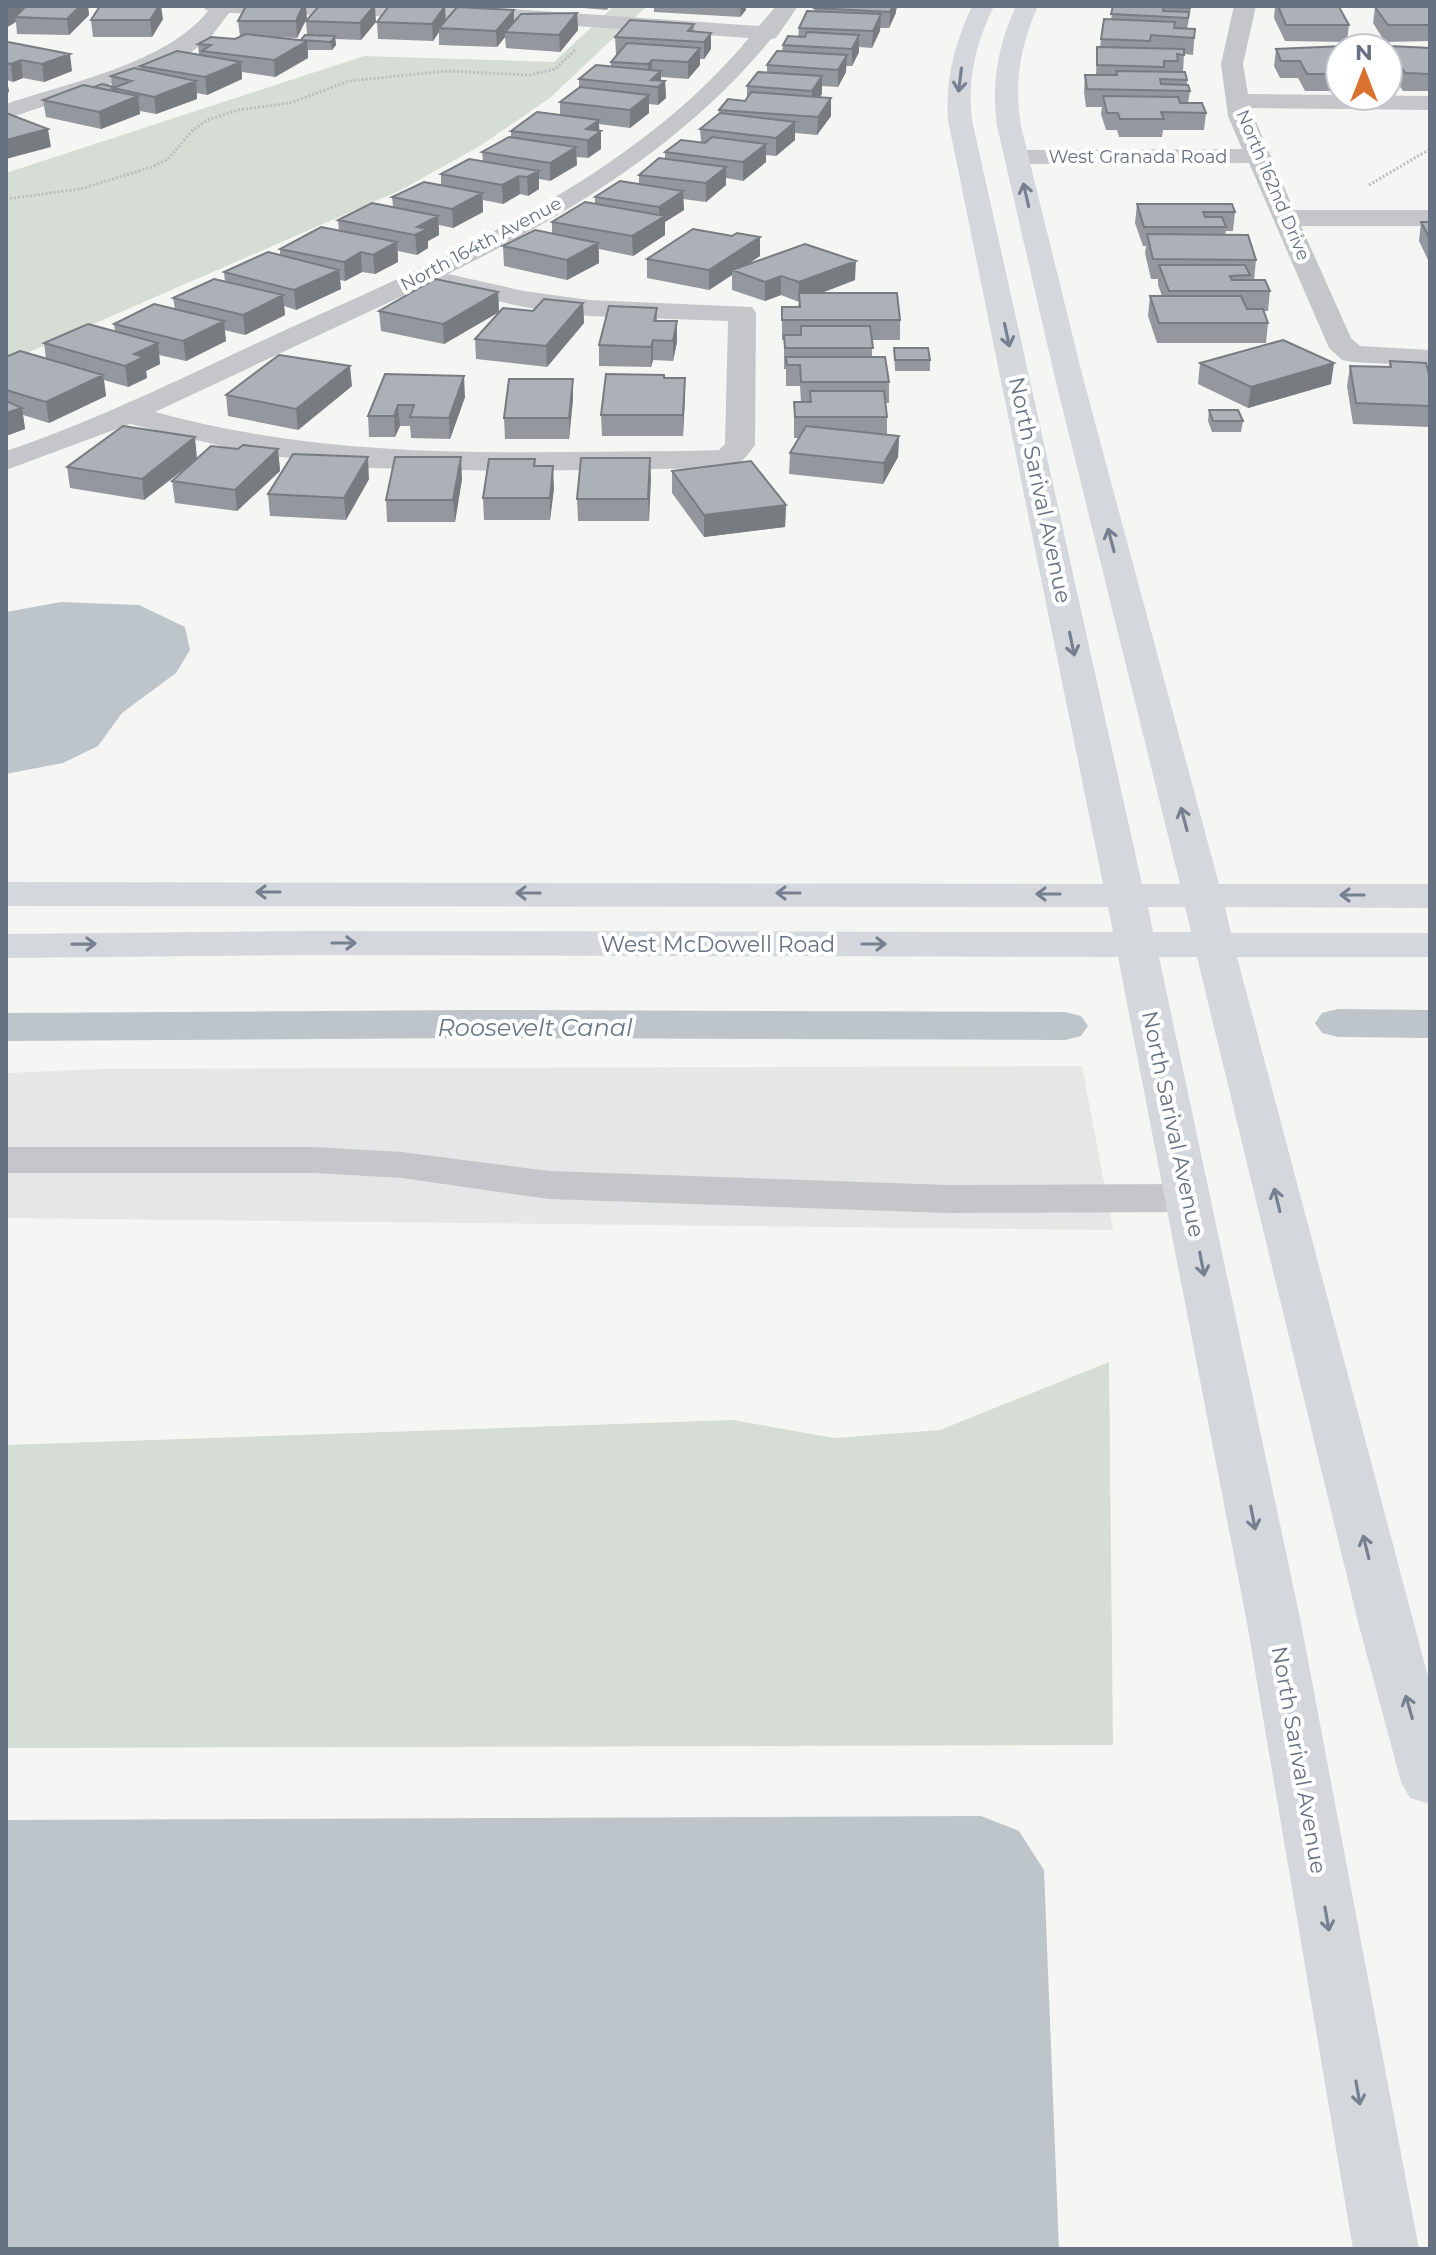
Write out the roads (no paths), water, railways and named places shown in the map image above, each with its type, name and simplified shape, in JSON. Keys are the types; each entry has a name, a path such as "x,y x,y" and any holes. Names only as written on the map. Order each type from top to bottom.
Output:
{"main road":[{"name":"North Sarival Avenue","path":"983,6 962,63 958,92 960,120 1126,894 1274,1623 1386,2249"},
{"path":"1027,6 1012,46 1004,86 1009,126 1068,374 1203,895 1244,1070 1381,1607 1430,1782"},
{"path":"6,894 1430,896"},
{"name":"West McDowell Road","path":"6,946 292,943 1430,945"}],"street":[{"path":"212,6 448,11 768,33"},
{"path":"6,112 139,67 182,48 202,33 223,6"},
{"name":"North 164th Avenue","path":"6,461 128,414 425,277 619,167 703,101 768,33 787,6"},
{"name":"North 162nd Drive","path":"1245,6 1232,64 1240,116 1339,342 1352,354 1430,358"},
{"path":"1238,101 1430,103"},
{"name":"West Granada Road","path":"1017,157 1258,156"},
{"path":"1286,218 1430,218"},
{"path":"128,414 234,442 326,455 421,460 728,459 740,445 742,313 576,307 425,277"},
{"path":"6,1160 314,1160 402,1165 549,1185 948,1199 1188,1198"}],"waterway":[{"name":"Roosevelt Canal","path":"1338,1023 1430,1024"},
{"name":"Roosevelt Canal","path":"6,1027 475,1024 1065,1026"}]}
